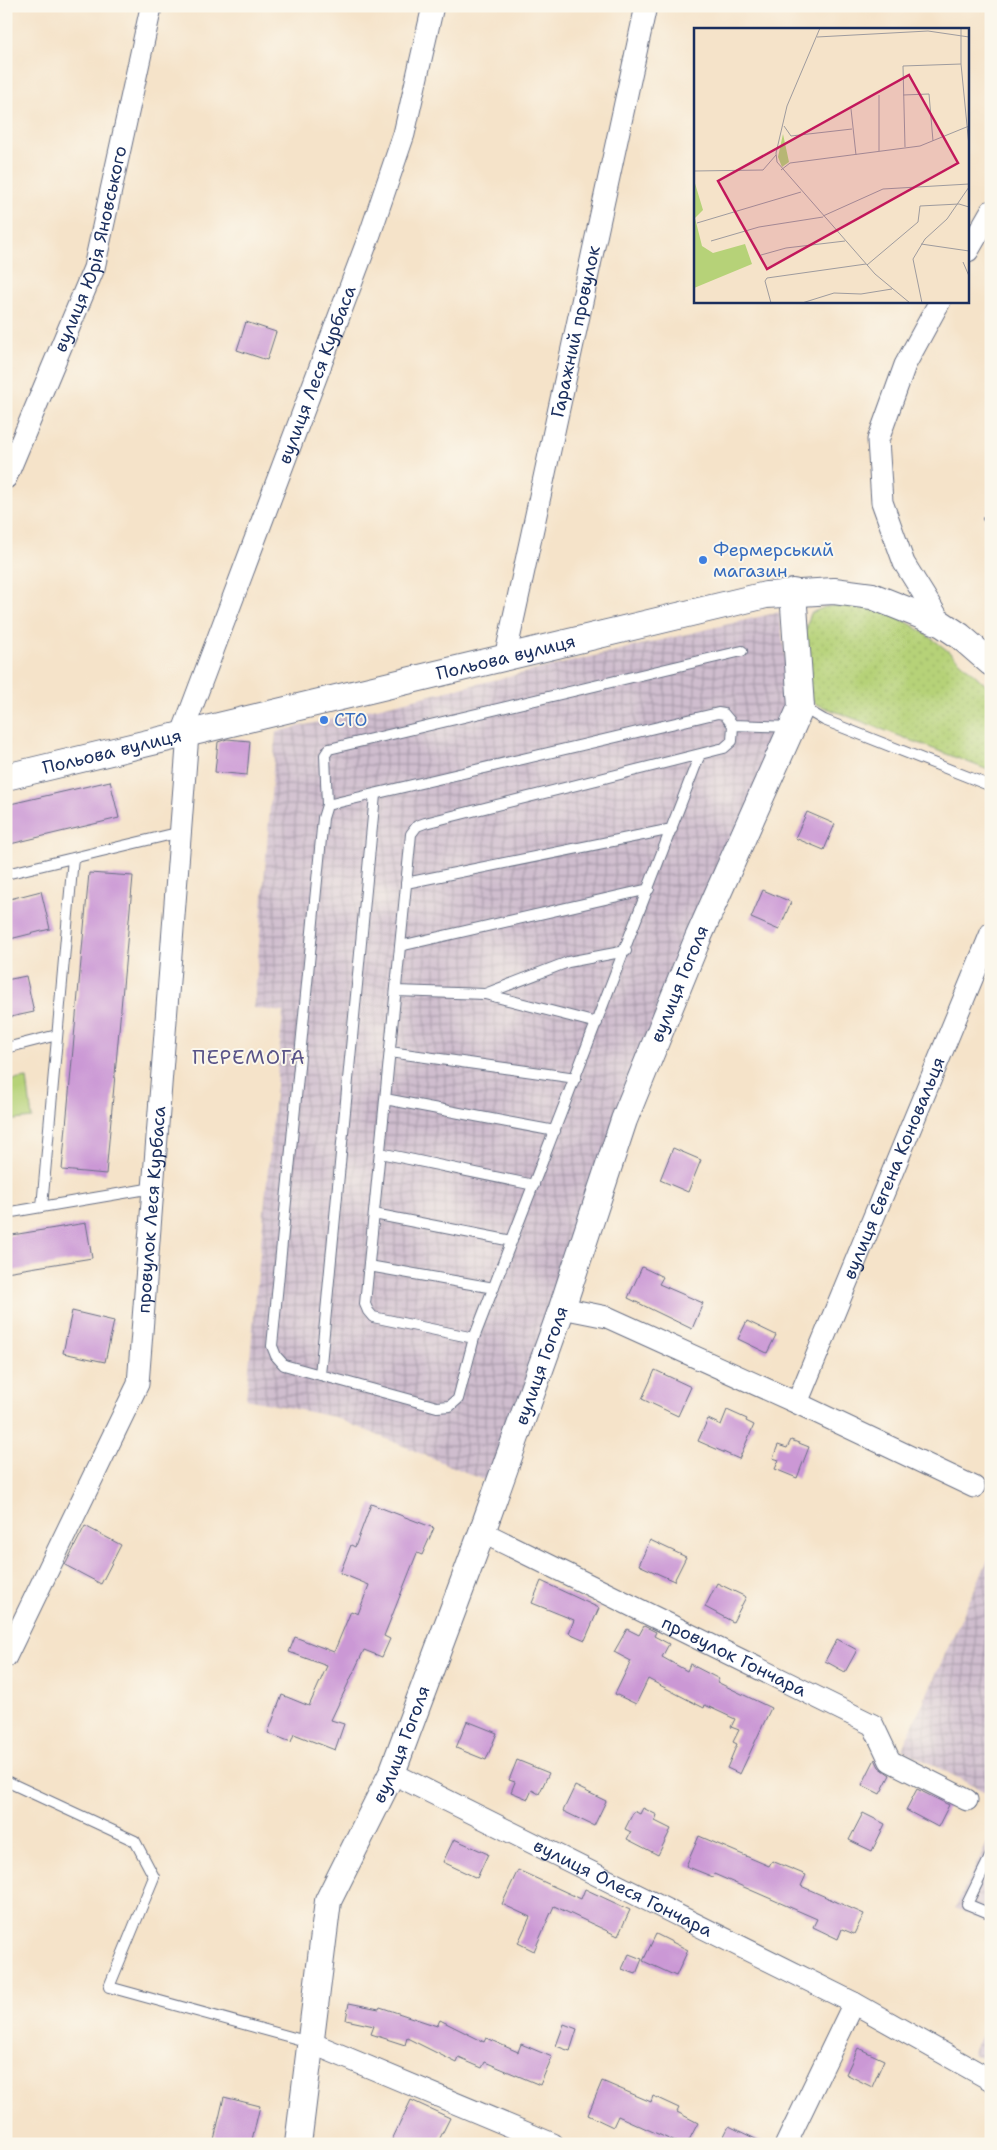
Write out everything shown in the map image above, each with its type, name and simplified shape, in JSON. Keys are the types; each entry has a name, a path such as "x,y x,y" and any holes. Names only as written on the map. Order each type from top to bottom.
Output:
{"street":[{"name":"вулиця Леся Курбаса","path":"184,735 376,216 404,134 432,6"},
{"name":"Гаражний провулок","path":"505,658 646,6"},
{"name":"вулиця Юрія Яновського","path":"6,478 94,268 150,12"},
{"path":"970,248 991,211"},
{"path":"939,302 905,365 878,440 882,502 904,562 942,624"},
{"name":"Польова вулиця","path":"6,777 766,595 834,590 872,596 942,624 960,636 991,664"},
{"name":"вулиця Гоголя","path":"298,2144 309,2042 328,1901 392,1773 482,1532 562,1308 628,1111 698,938 797,717 793,592"},
{"name":"провулок Леся Курбаса","path":"6,1656 138,1384 180,832 184,735"},
{"name":"вулиця Євгена Коновальця","path":"796,1403 991,933"},
{"path":"562,1308 607,1317 974,1487"},
{"name":"провулок Гончара","path":"482,1532 873,1725 890,1761 967,1800"},
{"name":"вулиця Олеся Гончара","path":"392,1773 854,2003 991,2080"},
{"path":"786,2144 854,2003"},
{"path":"309,2042 553,2144"}],"lane":[{"path":"700,754 626,951 474,1338 458,1399 450,1406 438,1408 284,1365 276,1356 272,1346 322,828 327,805 325,756 330,748 742,651"},
{"path":"327,805 718,713 724,714 733,726 732,740 724,748 418,826 411,834 365,1304 373,1317 474,1338"},
{"path":"733,726 797,717 824,720 991,786"},
{"path":"320,1375 375,795"},
{"path":"406,884 672,829"},
{"path":"6,874 180,832"},
{"path":"42,1207 73,858"},
{"path":"400,946 649,889"},
{"path":"485,994 568,962 626,951"},
{"path":"396,991 485,994 597,1024"},
{"path":"6,1048 57,1035"},
{"path":"390,1052 576,1078"},
{"path":"385,1099 555,1132"},
{"path":"380,1153 534,1185"},
{"path":"6,1213 153,1188"},
{"path":"374,1214 512,1241"},
{"path":"369,1266 494,1288"},
{"path":"6,1781 135,1840 154,1877 109,1987 309,2042"},
{"path":"991,1855 967,1904 991,1914"}],"shaded area":[{"path":"779,612 792,705 498,1458 484,1480 334,1417 246,1399 283,1012 254,1008 276,732"},
{"path":"991,1553 991,1795 902,1749"},
{"path":"991,1835 991,1924 955,1908"},
{"path":"991,2016 991,2063 972,2054"}],"green space":[{"path":"847,604 885,612 913,626 955,657 991,690 991,771 816,704 808,696 804,635 811,613 825,607"},
{"path":"27,1078 32,1118 6,1121 6,1081"}],"building":[{"path":"246,322 276,332 267,360 237,350"},
{"path":"227,739 250,741 247,775 215,772 218,742"},
{"path":"110,781 119,818 6,845 6,805"},
{"path":"807,812 835,824 824,850 795,838"},
{"path":"89,873 133,876 106,1174 62,1170"},
{"path":"763,890 791,902 779,930 751,918"},
{"path":"41,891 50,929 6,940 6,900"},
{"path":"26,976 34,1012 6,1018 6,980"},
{"path":"673,1148 701,1160 688,1192 660,1180"},
{"path":"86,1223 92,1258 6,1272 6,1236"},
{"path":"642,1267 663,1277 659,1284 703,1303 692,1329 628,1298"},
{"path":"72,1311 114,1321 105,1362 63,1353"},
{"path":"747,1321 776,1335 767,1353 738,1339"},
{"path":"655,1370 691,1387 678,1416 642,1399"},
{"path":"727,1410 747,1419 746,1421 754,1425 739,1459 698,1441 708,1419 721,1425"},
{"path":"791,1440 809,1447 797,1478 775,1469 779,1460 773,1458 778,1445 787,1448"},
{"path":"371,1504 434,1528 422,1555 417,1553 384,1636 390,1639 382,1657 364,1650 331,1720 344,1724 335,1750 294,1734 291,1742 268,1733 282,1695 309,1706 327,1666 289,1652 295,1637 334,1652 351,1611 358,1614 369,1585 340,1573 351,1545 355,1547"},
{"path":"85,1526 121,1545 101,1584 65,1565"},
{"path":"650,1540 686,1557 674,1581 639,1565"},
{"path":"541,1581 599,1608 585,1640 569,1633 574,1620 532,1603"},
{"path":"717,1583 746,1597 733,1622 705,1607"},
{"path":"644,1626 656,1632 654,1636 669,1644 662,1657 687,1671 690,1664 719,1679 717,1682 771,1708 740,1774 727,1768 737,1744 733,1742 739,1730 731,1727 735,1719 705,1705 704,1708 648,1679 636,1704 615,1694 631,1661 614,1652 627,1629 639,1635"},
{"path":"837,1639 857,1650 845,1672 825,1661"},
{"path":"467,1721 497,1733 486,1760 456,1748"},
{"path":"875,1759 879,1767 890,1775 880,1794 862,1785"},
{"path":"517,1760 549,1773 539,1794 532,1790 528,1799 511,1792 515,1782 509,1780"},
{"path":"575,1786 606,1801 594,1826 563,1811"},
{"path":"917,1789 949,1805 938,1827 906,1810"},
{"path":"643,1808 657,1815 655,1821 671,1829 658,1855 627,1839 631,1832 625,1829 634,1811 640,1814"},
{"path":"863,1813 885,1824 872,1851 849,1840"},
{"path":"699,1836 769,1866 772,1861 806,1875 801,1886 864,1914 854,1934 842,1929 838,1939 813,1927 817,1919 714,1874 713,1877 686,1866"},
{"path":"454,1839 488,1854 477,1878 443,1862"},
{"path":"518,1870 581,1899 585,1889 630,1910 618,1936 554,1906 534,1951 518,1943 530,1917 502,1904"},
{"path":"656,1934 688,1950 676,1976 643,1961"},
{"path":"629,1954 642,1959 636,1974 622,1969"},
{"path":"349,2003 379,2009 380,2007 437,2026 440,2020 484,2042 486,2038 518,2052 521,2044 552,2057 540,2085 485,2062 482,2068 459,2058 457,2063 407,2038 405,2045 371,2034 374,2026 346,2020"},
{"path":"564,2024 577,2029 570,2051 556,2046"},
{"path":"858,2048 884,2060 872,2087 846,2074"},
{"path":"602,2081 651,2102 653,2096 679,2108 677,2112 698,2123 687,2144 680,2144 618,2116 613,2127 588,2115"},
{"path":"224,2097 260,2106 251,2144 213,2144"},
{"path":"411,2100 450,2118 437,2144 390,2144"},
{"path":"729,2126 766,2144 720,2144"}],"railway":[{"path":"985,519 991,518"}],"place":[{"name":"Фермерський магазин","path":"703,560"},
{"name":"СТО","path":"324,720"}],"district":[{"name":"ПЕРЕМОГА","path":"249,1057"}]}
